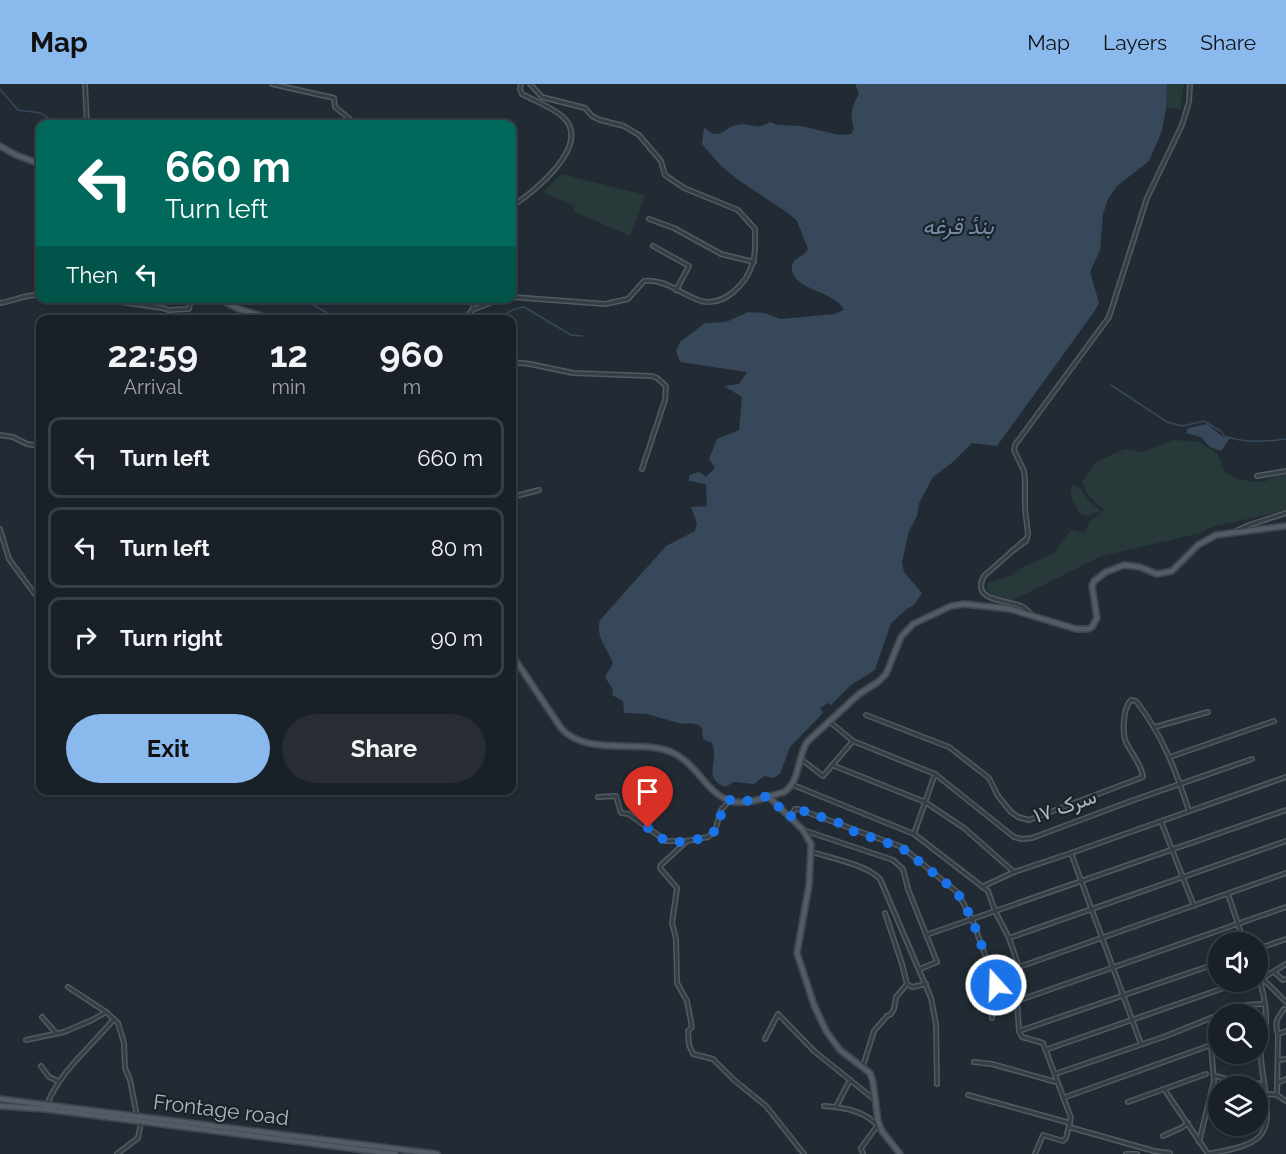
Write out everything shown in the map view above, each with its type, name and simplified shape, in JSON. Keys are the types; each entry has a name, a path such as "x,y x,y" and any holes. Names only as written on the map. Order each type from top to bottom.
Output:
{"main road":[{"path":"0,147 36,162"},
{"path":"228,303 258,315"},
{"path":"516,661 561,728 571,737 589,744 658,748 675,753 692,765 711,789 730,800 742,802 784,792 793,784 799,758 807,742 863,691 886,674 901,637 914,624 951,606 964,604 1010,609 1076,629 1088,629 1092,627 1096,618 1092,586 1098,577 1115,567 1124,565 1140,567 1157,574 1165,574 1179,566 1207,539 1216,535 1286,526"},
{"path":"768,796 802,830 811,844 809,885 797,953 817,1012 826,1031 840,1050 870,1073 878,1121 882,1131 900,1154"},
{"name":"Frontage road","path":"0,1099 140,1119 437,1154"},
{"path":"0,1106 140,1119 395,1154"}],"street":[{"path":"85,84 87,120"},
{"path":"272,84 333,98 335,107 351,120"},
{"path":"516,203 556,170 570,140 569,126 563,117 522,94 521,84"},
{"path":"516,297 605,304 628,299 644,281 655,280 702,301 716,302 729,296 742,283 754,262 755,229 738,210 684,188 665,175 661,161 639,135 631,130 600,120 592,116 585,108 542,97 530,84"},
{"path":"1034,616 1022,606 994,600 982,589 981,582 984,576 1021,546 1028,537 1024,471 1014,450 1015,445 1109,317 1147,198 1182,125 1189,102 1190,84"},
{"path":"649,219 674,228 721,254 754,262"},
{"path":"653,246 690,266 676,290"},
{"path":"0,303 10,302 24,295 36,295"},
{"path":"128,303 168,310 189,309 190,303"},
{"path":"468,315 474,303"},
{"path":"472,310 490,303"},
{"path":"516,362 573,373 657,378 666,386 665,400 642,469"},
{"path":"0,435 36,445"},
{"path":"1257,476 1286,471"},
{"path":"516,496 539,490"},
{"path":"1234,532 1286,513"},
{"path":"0,530 9,559 36,596"},
{"name":"سرک ۱۷","path":"866,715 948,747 989,778 998,796 1011,812 1029,820 1143,777 1138,760 1126,741 1126,707 1131,700 1136,700 1155,727"},
{"path":"1189,811 1170,758 1155,727 1208,712"},
{"path":"829,721 853,741 935,774 1014,837 1022,840 1252,759"},
{"path":"1170,758 1274,721"},
{"path":"799,758 823,776 853,741"},
{"path":"832,765 925,802 964,828 1014,872"},
{"path":"914,834 935,774"},
{"path":"982,887 1014,872 1286,777"},
{"path":"793,784 914,834 988,891 1019,967 1017,1001 1019,1031 1022,1037 1043,1043 1071,1118 1066,1138 1063,1141 1043,1135 1035,1154"},
{"path":"598,797 616,796 621,813 629,814 666,841 687,841 708,837 715,831 722,810 730,800"},
{"path":"790,818 795,809 798,809 902,848 957,892 972,919 996,985 992,1018"},
{"path":"926,935 1286,810"},
{"path":"1161,820 1194,906"},
{"path":"802,830 892,860 903,869 908,889 938,962 920,969"},
{"path":"687,841 660,865 660,868 677,888 672,923 676,939 676,983 687,1001 693,1027 688,1030 689,1045 693,1054 713,1059 766,1106 804,1154"},
{"path":"1009,938 1286,841"},
{"path":"812,852 876,874 880,879 931,998 936,1024 937,1084"},
{"path":"1071,853 1141,1044"},
{"path":"1019,967 1286,873"},
{"path":"1228,894 1240,932"},
{"path":"1017,1001 1286,907"},
{"path":"885,913 907,984 912,987 926,984"},
{"path":"1268,945 1286,939"},
{"path":"1268,974 1286,964"},
{"path":"1019,1031 1208,967"},
{"path":"1274,972 1283,981 1286,979"},
{"path":"862,1068 874,1031 886,1016 891,1014 896,997 907,984"},
{"path":"1268,985 1286,1002"},
{"path":"68,987 106,1012 114,1019 121,1031 125,1068 140,1119 138,1138 117,1154"},
{"path":"1045,1050 1213,992"},
{"path":"1262,992 1264,1004"},
{"path":"1279,1096 1278,1034 1275,1021 1284,1009"},
{"path":"26,1040 69,1030 106,1012"},
{"path":"765,1039 778,1014 814,1051 875,1100"},
{"path":"42,1017 56,1033"},
{"path":"47,1104 58,1082 75,1059 114,1019"},
{"path":"1054,1074 1208,1020"},
{"path":"1278,1034 1286,1032"},
{"path":"1063,1098 1208,1046"},
{"path":"1278,1060 1286,1059"},
{"path":"974,1062 992,1064 1058,1083"},
{"path":"1213,1064 1215,1076"},
{"path":"41,1066 49,1077 58,1082"},
{"path":"1128,1102 1206,1074"},
{"path":"1277,1083 1286,1079"},
{"path":"836,1107 850,1080"},
{"path":"1164,1089 1208,1154 1230,1149 1258,1136"},
{"path":"1279,1096 1286,1092"},
{"path":"1268,1094 1279,1096 1286,1101"},
{"path":"968,1095 1156,1153 1170,1153"},
{"path":"824,1106 864,1114 882,1131"},
{"path":"1199,1142 1208,1109"},
{"path":"1163,1136 1188,1123"},
{"path":"863,1154 861,1148 877,1126"},
{"path":"1126,1154 1137,1154"}],"green space":[{"path":"1167,84 1184,84 1180,109 1166,108"},
{"path":"561,174 645,195 630,236 573,211 575,206 543,192"},
{"path":"1173,440 1199,442 1218,454 1224,471 1237,479 1267,481 1271,477 1286,474 1286,510 1102,556 1011,601 993,596 987,589 988,583 1011,576 1019,569 1054,553 1071,530 1084,533 1090,521 1104,510 1088,495 1082,482 1095,463 1126,449 1143,452"},
{"path":"1075,485 1100,512 1087,516 1080,514 1070,495 1072,486"}],"water":[{"name":"بندٔ قرغه","path":"855,84 1167,84 1162,131 1149,161 1117,186 1108,199 1103,214 1100,250 1090,272 1099,303 997,446 972,443 953,462 933,477 919,503 917,516 909,531 902,562 904,572 922,593 913,606 891,623 875,670 851,685 831,705 828,703 820,708 823,713 790,747 780,774 774,778 764,776 754,784 734,782 725,787 718,783 712,774 714,750 712,743 703,739 702,728 699,725 682,724 647,714 624,713 623,701 612,695 613,690 605,677 613,663 600,637 600,620 666,546 695,531 697,523 691,507 707,506 706,484 689,481 689,475 699,472 706,477 715,468 709,459 717,439 739,430 742,397 724,386 739,384 747,372 680,362 676,351 680,342 705,323 726,322 748,312 764,313 781,319 835,314 844,310 832,298 805,285 793,274 793,263 808,249 797,221 720,165 702,144 704,128 719,134 730,127 744,124 760,126 770,122 777,125 801,126 839,135 851,134 854,129 852,112 859,94"},
{"path":"1207,424 1223,437 1230,438 1221,451 1210,447 1201,437 1186,433 1188,428"}],"waterway":[{"path":"0,89 18,110 41,113 51,120"},
{"path":"310,303 331,315"},
{"path":"504,315 524,307 571,335 582,336"},
{"path":"1111,385 1167,422 1183,426 1204,421 1222,432 1224,436 1239,440 1286,439"}],"route":[{"path":"648,828 666,841 687,841 708,837 715,831 722,810 730,800 742,802 768,796 790,818 795,809 798,809 902,848 957,892 972,919 996,985"}]}
